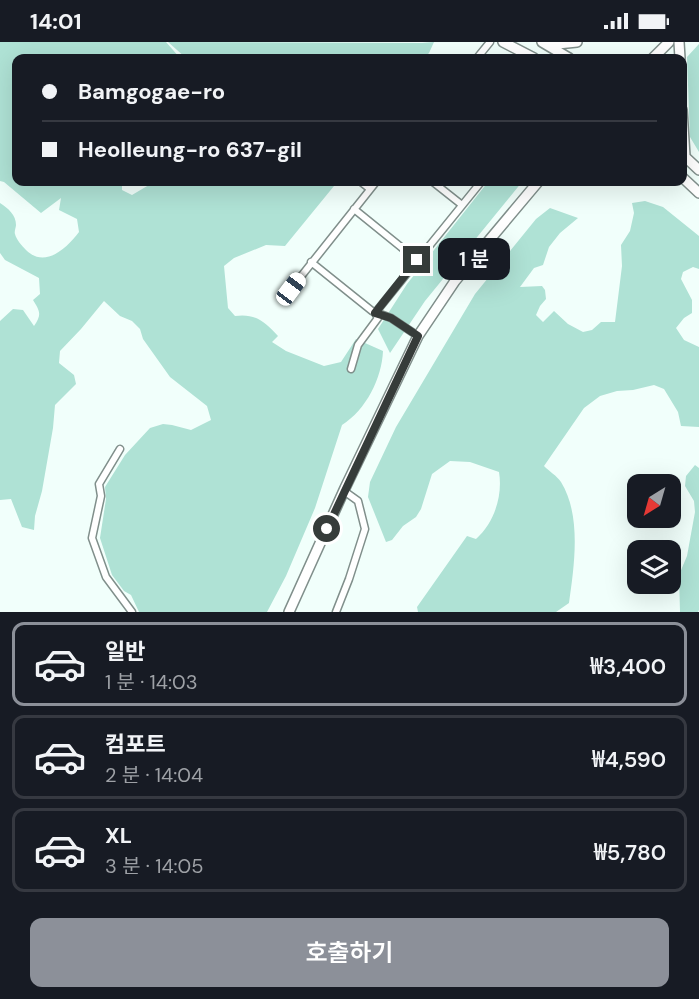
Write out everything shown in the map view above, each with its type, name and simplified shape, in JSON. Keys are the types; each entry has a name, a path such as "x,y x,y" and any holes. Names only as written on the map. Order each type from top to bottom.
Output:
{"main road":[{"path":"503,42 525,54"},
{"path":"545,44 577,42"},
{"path":"657,54 669,42"},
{"path":"545,44 561,54"},
{"path":"687,158 699,170"},
{"path":"687,182 699,193"},
{"path":"289,612 418,336 455,280 535,186"}],"street":[{"path":"480,54 490,42"},
{"path":"366,186 370,189"},
{"path":"291,289 373,186"},
{"path":"438,186 462,205"},
{"path":"375,313 478,186"},
{"path":"354,209 417,260"},
{"path":"312,262 375,313 391,318 418,336"},
{"path":"351,369 358,345 378,318 375,313"},
{"path":"120,449 99,484 101,496 92,538 106,577 132,612"},
{"path":"336,612 365,529 358,501 344,491"}],"green space":[{"path":"0,42 166,42 176,54 12,54 12,186 122,186 122,190 132,195 147,186 334,186 285,246 266,245 234,258 224,266 228,308 235,316 254,317 264,323 278,336 272,342 286,351 324,366 341,362 356,339 383,351 380,372 371,392 351,419 342,425 315,508 286,576 267,612 139,612 131,595 124,591 112,575 100,538 106,499 105,487 125,455 150,428 163,424 191,430 211,420 207,406 170,377 143,339 140,329 132,321 120,316 104,301 60,351 59,363 74,375 76,384 55,405 53,428 34,530 22,527 11,499 0,500 0,321 13,309 23,310 34,326 39,313 33,300 40,294 39,278 5,260 0,253 0,203 15,218 15,233 18,240 33,255 48,257 55,254 79,232 77,219 59,210 61,198 41,213 0,181"},
{"path":"168,42 434,42 428,54 182,54"},
{"path":"699,44 699,152 690,137 687,57"},
{"path":"485,186 519,186 425,301 390,353 378,329 407,284"},
{"path":"645,201 663,207 699,236 699,269 693,267 683,272 681,279 692,300 692,313 684,318 676,328 684,340 699,347 699,427 681,426 678,412 664,389 654,385 600,396 584,408 544,466 561,482 572,510 575,542 569,603 556,612 418,612 417,607 467,536 476,539 488,525 498,500 499,472 470,462 450,461 432,474 421,509 416,517 403,526 392,540 386,542 368,497 370,482 396,427 475,294 536,219 550,208 578,218 560,233 549,247 543,265 534,268 520,287 542,286 545,290 546,299 536,315 543,322 554,311 568,324 583,332 592,330 601,322 615,322 622,266 621,245 630,231 634,213 632,203"},
{"path":"695,465 699,468 698,612 680,612 681,570 687,556 695,512 694,501 685,486 686,476"}],"route":[{"path":"327,529 418,336 391,318 375,313 417,260"}]}
